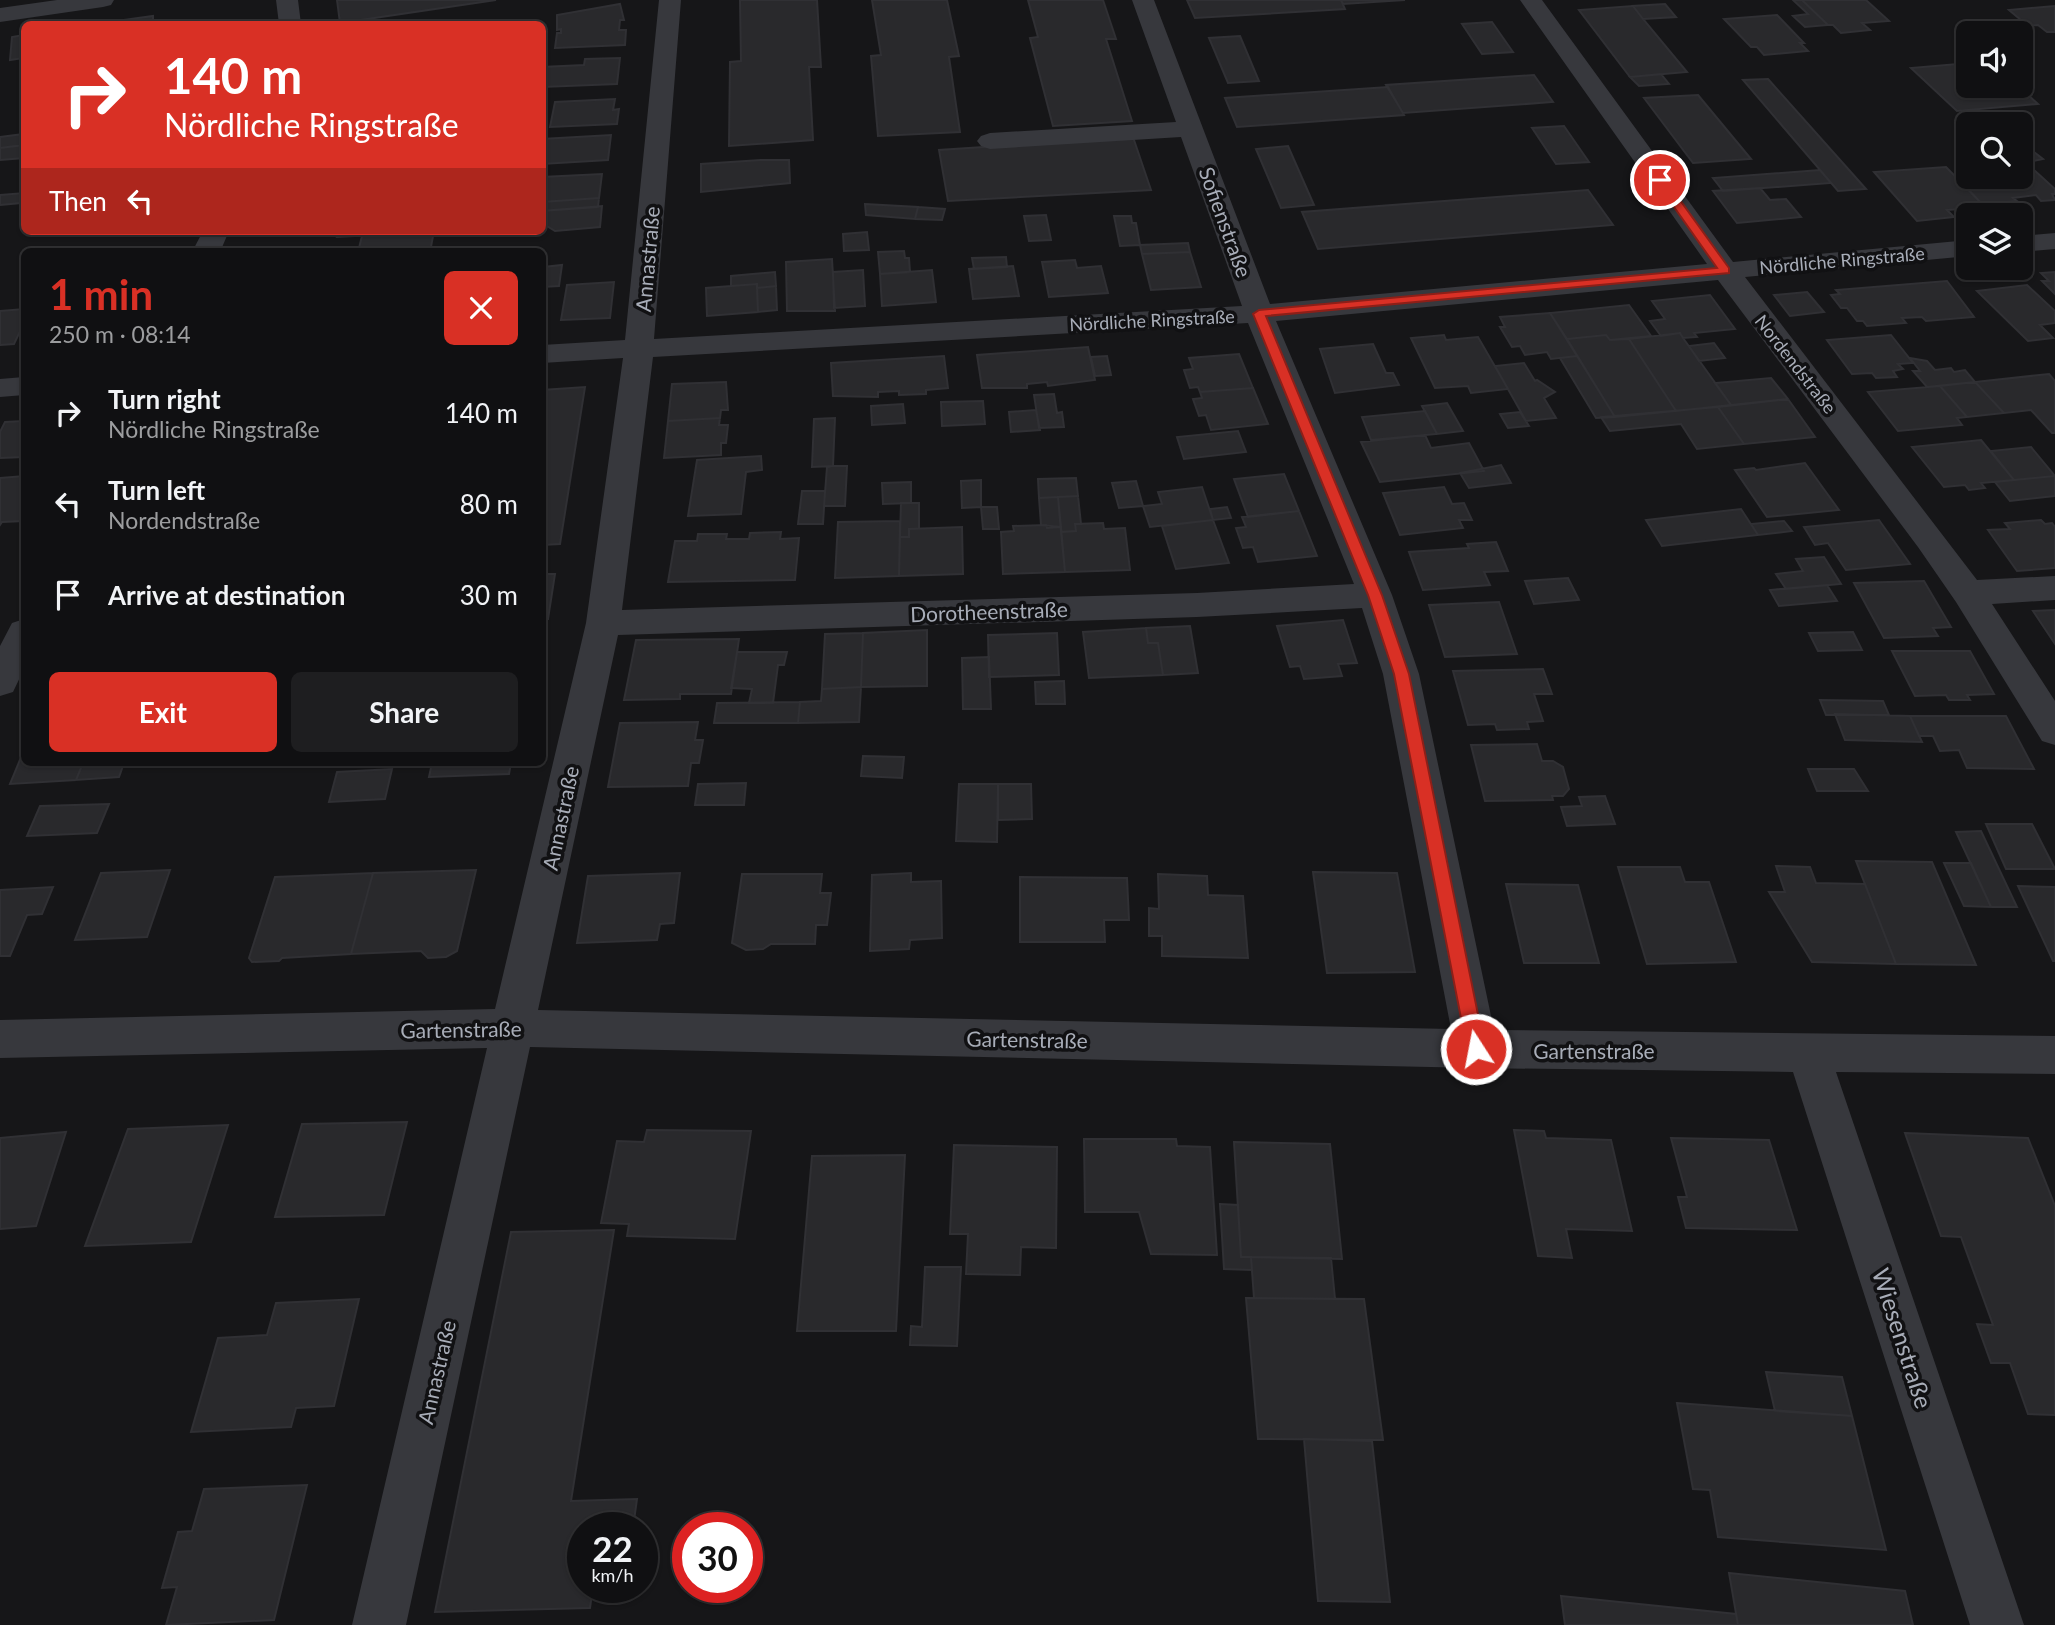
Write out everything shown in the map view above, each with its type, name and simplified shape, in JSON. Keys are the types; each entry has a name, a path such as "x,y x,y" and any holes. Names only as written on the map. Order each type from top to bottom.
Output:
{"street":[{"path":"0,15 103,0"},
{"path":"287,0 290,21"},
{"name":"Annastraße","path":"379,1625 603,623 639,348 670,0"},
{"name":"Sofienstraße","path":"1143,0 1259,314 1375,595 1401,674 1476,1049"},
{"name":"Nordendstraße","path":"1531,0 1725,270 1892,488 1968,593 2055,731"},
{"path":"990,141 1191,129"},
{"path":"2033,243 2055,240"},
{"name":"Nördliche Ringstraße","path":"546,354 1259,314 1956,249"},
{"path":"0,388 21,386"},
{"path":"1968,593 2055,588"},
{"name":"Dorotheenstraße","path":"603,623 1184,605 1375,595"},
{"path":"0,683 21,638"},
{"name":"Gartenstraße","path":"0,1040 514,1028 1476,1049 2055,1055"},
{"name":"Wiesenstraße","path":"1808,1052 1997,1625"}],"building":[{"path":"337,0 496,0 354,21 340,21"},
{"path":"740,0 817,0 821,67 809,67 813,140 729,146 730,62 741,61"},
{"path":"872,0 947,0 959,56 949,57 960,132 878,136 871,56 881,55"},
{"path":"1028,0 1103,0 1116,39 1106,39 1132,121 1053,126 1030,38 1038,37"},
{"path":"1187,0 1341,0 1345,9 1195,18"},
{"path":"1341,0 1405,0 1343,4"},
{"path":"1793,0 1802,0 1828,25 1805,27 1793,16 1808,14"},
{"path":"1802,0 1866,0 1889,21 1862,23 1870,30 1841,33 1833,25 1828,25"},
{"path":"620,4 624,20 620,20 619,30 626,30 625,45 555,48 557,33 561,33 561,29 557,30 557,15"},
{"path":"1665,4 1676,17 1643,19 1633,6"},
{"path":"1633,6 1687,72 1630,77 1579,10"},
{"path":"2055,6 2055,32 2047,32 2038,25 2033,26 2033,21 2022,21 2009,10"},
{"path":"1777,15 1804,43 1800,43 1808,51 1764,55 1757,47 1751,47 1724,19"},
{"path":"153,16 153,21 117,21"},
{"path":"1492,22 1513,52 1482,54 1462,24"},
{"path":"21,36 21,58 10,60 12,37"},
{"path":"1240,36 1259,81 1228,83 1209,38"},
{"path":"620,58 617,84 546,87 546,67 584,65 585,59"},
{"path":"1956,64 1956,98 2031,98 2038,104 1957,111 1911,68"},
{"path":"1661,74 1669,84 1639,86 1630,77"},
{"path":"1534,75 1553,102 1403,113 1386,85"},
{"path":"1768,79 1866,189 1838,191 1743,80"},
{"path":"1388,87 1404,115 1237,127 1225,98"},
{"path":"1698,95 1751,159 1693,163 1644,98"},
{"path":"615,99 613,110 619,109 617,124 550,127 555,102"},
{"path":"1564,126 1589,162 1556,164 1532,128"},
{"path":"21,134 21,145 0,148 0,137"},
{"path":"611,135 608,160 546,164 546,139"},
{"path":"1133,137 1151,190 948,201 939,150"},
{"path":"21,145 21,158 0,160 0,148"},
{"path":"1288,146 1314,205 1281,208 1256,149"},
{"path":"2033,151 2043,159 2033,161"},
{"path":"789,160 790,183 701,192 701,164"},
{"path":"1946,167 1956,177 1956,189 1967,189 1981,203 1956,203 1956,209 1947,210 1954,217 1917,221 1874,172"},
{"path":"2033,169 2055,189 2055,194 2052,194 2055,200 2041,201 2036,195 2013,198 2017,201 1981,203 1968,189 2033,189"},
{"path":"1820,170 1831,183 1723,191 1713,178"},
{"path":"602,174 599,198 546,202 546,177"},
{"path":"1760,188 1770,200 1786,199 1801,217 1737,223 1713,191"},
{"path":"1588,190 1613,225 1318,249 1302,212"},
{"path":"21,193 21,203 0,205 0,195"},
{"path":"599,198 598,207 546,211 546,202"},
{"path":"865,204 918,207 915,219 866,215"},
{"path":"602,206 600,227 555,231 546,225 546,211"},
{"path":"918,207 945,209 942,220 915,219"},
{"path":"1046,215 1051,240 1029,241 1024,216"},
{"path":"1114,216 1131,216 1132,223 1136,223 1140,245 1120,246"},
{"path":"867,232 869,250 844,251 843,234"},
{"path":"338,235 374,235 337,237"},
{"path":"433,235 431,248 359,248 362,236"},
{"path":"1188,243 1190,252 1142,254 1140,245"},
{"path":"904,251 905,258 909,258 910,272 880,274 878,252"},
{"path":"1190,252 1201,287 1151,290 1142,254"},
{"path":"1006,257 1007,267 974,269 972,258"},
{"path":"832,259 835,311 787,311 786,262"},
{"path":"1075,260 1077,268 1101,266 1108,293 1049,297 1042,262"},
{"path":"562,265 559,286 546,287 546,267"},
{"path":"1013,266 1019,296 973,299 969,269"},
{"path":"863,270 865,306 834,308 833,272"},
{"path":"932,270 936,302 882,306 880,274"},
{"path":"775,272 776,286 731,286 731,276"},
{"path":"2055,272 2055,294 2042,281 2049,281 2041,273"},
{"path":"1947,281 1974,317 1926,321 1922,317 1902,318 1906,323 1867,326 1863,321 1857,321 1847,308 1841,308 1831,295 1840,294 1836,290"},
{"path":"614,282 610,318 561,320 567,285"},
{"path":"757,284 758,312 707,316 706,288"},
{"path":"2027,285 2055,311 2055,323 2040,325 2053,338 2028,341 1977,291"},
{"path":"776,286 777,310 758,312 757,288"},
{"path":"1807,292 1824,312 1790,316 1774,295"},
{"path":"1710,295 1735,329 1694,333 1697,337 1683,338 1680,333 1661,336 1650,321 1665,319 1652,301"},
{"path":"1629,305 1651,336 1610,340 1606,335 1567,339 1550,313"},
{"path":"21,309 21,329 14,344 0,345 0,311"},
{"path":"1550,313 1577,356 1551,359 1547,352 1525,355 1520,346 1512,347 1500,327 1505,327 1500,317"},
{"path":"1680,333 1731,405 1676,411 1629,339"},
{"path":"1444,335 1446,340 1478,337 1508,389 1471,393 1468,386 1435,388 1411,338"},
{"path":"1606,335 1610,340 1629,339 1676,411 1615,417 1567,339"},
{"path":"1891,335 1913,363 1898,364 1903,369 1893,371 1897,377 1876,378 1872,373 1852,374 1827,340"},
{"path":"1714,343 1725,358 1699,361 1689,346"},
{"path":"1373,344 1386,373 1393,373 1399,385 1335,393 1320,349"},
{"path":"1088,347 1095,380 1048,386 1047,382 1027,384 1027,388 982,388 977,355"},
{"path":"1239,354 1253,388 1200,392 1198,387 1190,388 1184,370 1193,369 1189,358"},
{"path":"944,356 948,388 926,390 926,394 899,395 899,391 878,392 878,397 833,396 831,363"},
{"path":"1107,356 1111,375 1095,376 1091,357"},
{"path":"1577,356 1615,417 1596,418 1560,358"},
{"path":"1910,358 1927,361 1935,370 1965,370 1975,382 1927,387 1913,371 1920,371"},
{"path":"1524,363 1535,381 1555,392 1544,398 1556,418 1526,421 1495,366"},
{"path":"2049,374 2055,381 2055,433 2031,410 2004,413 1975,382"},
{"path":"1771,378 1788,399 1731,405 1715,383"},
{"path":"726,382 728,410 721,410 720,418 668,421 672,384"},
{"path":"1975,382 2004,413 1967,417 1940,386"},
{"path":"1940,386 1967,417 1957,418 1962,425 1898,431 1868,392"},
{"path":"585,387 560,544 546,545 546,390"},
{"path":"1253,388 1268,424 1211,430 1206,415 1199,416 1193,399 1202,398 1200,392"},
{"path":"1054,394 1057,413 1062,412 1064,427 1039,428 1034,395"},
{"path":"1788,399 1815,437 1744,444 1718,407"},
{"path":"983,401 985,424 942,426 941,402"},
{"path":"1447,403 1463,431 1437,434 1422,406"},
{"path":"903,404 905,423 872,425 871,406"},
{"path":"1718,407 1744,444 1697,449 1681,424 1610,431 1601,417"},
{"path":"1036,410 1040,430 1011,432 1009,412"},
{"path":"1425,411 1437,434 1371,440 1362,417"},
{"path":"1520,412 1529,426 1508,428 1500,414"},
{"path":"720,418 719,425 728,425 726,443 721,443 721,455 664,458 668,421"},
{"path":"835,418 833,466 812,467 814,419"},
{"path":"21,421 21,457 0,458 0,432 5,422"},
{"path":"1238,431 1246,452 1184,459 1177,437"},
{"path":"1425,435 1431,448 1469,443 1484,471 1380,482 1361,442"},
{"path":"1981,440 2014,480 1981,483 1985,488 1969,490 1965,485 1944,487 1912,447"},
{"path":"2031,447 2055,476 2014,480 1991,451"},
{"path":"761,456 762,470 746,472 741,514 688,516 697,460"},
{"path":"1805,463 1839,510 1767,517 1735,470 1756,470"},
{"path":"1501,465 1511,483 1469,488 1460,473"},
{"path":"847,466 845,506 824,506 827,467"},
{"path":"1284,474 1299,511 1248,517 1234,479"},
{"path":"21,476 21,521 2,522 0,525 0,478"},
{"path":"2055,476 2055,496 2010,501 1995,482"},
{"path":"1076,478 1078,496 1039,498 1038,479"},
{"path":"981,480 981,507 962,508 961,481"},
{"path":"1136,481 1143,506 1119,508 1112,483"},
{"path":"911,482 911,503 883,504 882,483"},
{"path":"1202,487 1213,520 1150,527 1143,506 1162,504 1158,492"},
{"path":"1444,487 1452,504 1464,503 1472,520 1459,520 1463,528 1400,535 1383,493"},
{"path":"802,491 825,491 823,524 798,524"},
{"path":"1078,496 1081,524 1075,524 1076,531 1061,532 1058,497"},
{"path":"1058,497 1061,527 1041,525 1039,498"},
{"path":"901,503 919,503 919,529 909,529 909,537 900,537"},
{"path":"981,507 997,507 999,529 983,529"},
{"path":"1227,507 1231,518 1213,520 1210,509"},
{"path":"1741,509 1758,535 1662,546 1646,520"},
{"path":"1299,511 1317,556 1258,562 1253,547 1243,548 1236,528 1246,527 1242,517"},
{"path":"1213,520 1229,563 1176,569 1162,526"},
{"path":"1879,520 1910,564 1846,570 1828,543 1815,545 1804,527"},
{"path":"2041,520 2045,524 2052,523 2055,527 2055,568 2017,571 1988,530 2010,529 2005,523"},
{"path":"900,521 899,576 835,578 838,522"},
{"path":"1784,521 1792,531 1758,535 1751,524"},
{"path":"1103,523 1104,529 1125,528 1130,570 1065,572 1061,532 1076,531 1075,524"},
{"path":"1046,525 1047,528 1061,527 1065,572 1003,574 1001,532 1014,531 1013,526"},
{"path":"962,527 963,574 899,576 900,537 909,537 909,529"},
{"path":"781,532 780,539 799,538 795,580 668,582 675,541 697,541 698,534 727,534 726,539 749,539 750,533"},
{"path":"1496,542 1508,571 1484,572 1490,585 1423,590 1409,552 1469,548 1467,544"},
{"path":"1824,557 1841,584 1786,589 1776,574 1803,571 1796,559"},
{"path":"546,574 555,574 548,619"},
{"path":"1568,578 1579,600 1534,604 1525,581"},
{"path":"1924,581 1951,627 1933,628 1938,636 1884,638 1854,583"},
{"path":"1827,585 1837,601 1779,606 1770,590"},
{"path":"1499,602 1517,654 1445,657 1429,605"},
{"path":"2055,610 2055,644 2033,611"},
{"path":"1343,620 1357,663 1338,664 1342,676 1304,679 1300,666 1290,667 1277,626"},
{"path":"1190,626 1198,673 1163,675 1158,643 1148,643 1146,628"},
{"path":"1146,628 1148,643 1158,643 1163,675 1089,678 1083,632"},
{"path":"927,630 927,686 861,687 863,633"},
{"path":"1853,632 1862,650 1818,651 1809,633"},
{"path":"863,633 861,687 822,689 825,634"},
{"path":"1057,633 1059,675 989,677 988,635"},
{"path":"739,639 731,694 680,694 680,699 624,700 636,640"},
{"path":"1892,651 1970,651 1994,694 1967,695 1970,700 1949,700 1946,695 1915,696"},
{"path":"737,652 787,652 784,665 778,665 773,703 749,703 752,689 731,688"},
{"path":"989,657 991,709 963,709 962,658"},
{"path":"1543,669 1552,694 1534,694 1543,721 1527,722 1529,729 1497,730 1495,724 1468,725 1453,671"},
{"path":"1064,681 1065,704 1036,704 1035,682"},
{"path":"861,687 859,722 798,723 800,702 821,701 822,689"},
{"path":"1820,700 1883,701 1889,715 1826,715"},
{"path":"800,702 798,723 714,723 717,703"},
{"path":"1835,714 1910,716 1922,742 1845,740"},
{"path":"1910,716 2006,716 2034,769 1967,768 1959,750 1940,751 1933,736 1919,736"},
{"path":"698,722 695,740 703,740 699,763 691,763 688,786 608,787 620,723"},
{"path":"1537,744 1542,761 1553,761 1563,767 1569,789 1563,796 1552,796 1553,800 1485,801 1471,745"},
{"path":"863,756 904,757 902,778 861,776"},
{"path":"21,757 21,766 82,766 76,780 10,784"},
{"path":"82,766 123,766 119,777 76,780"},
{"path":"431,766 510,766 509,774 429,777"},
{"path":"392,769 385,799 329,802 337,772"},
{"path":"1808,769 1854,769 1868,791 1817,791"},
{"path":"746,783 744,805 695,805 698,784"},
{"path":"959,784 998,784 997,842 956,841"},
{"path":"998,784 1031,784 1032,819 998,820"},
{"path":"1605,796 1615,824 1567,826 1561,807 1582,806 1579,797"},
{"path":"109,804 97,833 27,836 40,806"},
{"path":"1986,824 2032,824 2055,869 2006,869"},
{"path":"1981,831 2017,907 1991,907 1956,832"},
{"path":"1856,861 1932,862 1976,965 1896,964"},
{"path":"1944,863 1971,863 1991,907 1964,906"},
{"path":"1776,866 1810,867 1816,883 1865,884 1896,964 1812,962 1769,892 1785,892"},
{"path":"1618,867 1680,867 1685,882 1709,882 1736,962 1647,964"},
{"path":"170,870 147,937 75,940 101,873"},
{"path":"476,870 457,951 446,957 428,958 421,951 351,954 373,873"},
{"path":"1313,872 1397,873 1415,972 1327,973"},
{"path":"373,873 351,954 282,958 279,961 252,962 249,958 275,877"},
{"path":"680,873 674,923 660,924 657,940 577,943 588,876"},
{"path":"911,873 911,882 941,881 942,938 910,940 909,949 870,951 872,875"},
{"path":"742,874 822,874 820,893 831,893 827,925 816,925 815,944 771,944 763,949 746,950 732,943"},
{"path":"1158,874 1207,876 1208,895 1243,896 1248,958 1162,956 1162,936 1149,936 1149,908 1159,909"},
{"path":"1020,877 1127,878 1129,920 1104,920 1105,942 1020,942"},
{"path":"1506,884 1578,885 1599,963 1524,963"},
{"path":"2018,886 2055,887 2055,961 2053,961"},
{"path":"53,887 42,914 27,915 10,956 0,956 0,890"},
{"path":"407,1122 384,1215 275,1217 302,1124"},
{"path":"228,1125 191,1242 85,1246 128,1129"},
{"path":"647,1130 751,1131 735,1239 627,1236 629,1224 601,1223 617,1141 644,1142"},
{"path":"1514,1130 1544,1131 1546,1138 1611,1140 1632,1231 1566,1229 1572,1258 1538,1256"},
{"path":"66,1132 36,1226 0,1229 0,1138"},
{"path":"1905,1133 2028,1138 2055,1206 2055,1415 2028,1414 2010,1363 1991,1363 1977,1324 1993,1325 1961,1237 1941,1236"},
{"path":"1671,1138 1769,1140 1797,1230 1686,1228 1678,1197 1687,1197"},
{"path":"1084,1139 1176,1139 1177,1146 1210,1147 1217,1255 1151,1254 1139,1212 1085,1212"},
{"path":"1234,1142 1330,1144 1342,1259 1241,1257"},
{"path":"954,1145 1057,1147 1056,1248 1021,1247 1020,1275 966,1274 968,1234 950,1234"},
{"path":"905,1155 896,1331 797,1331 812,1156"},
{"path":"1220,1204 1238,1205 1241,1257 1251,1257 1252,1270 1224,1269"},
{"path":"614,1230 571,1501 637,1499 635,1512 567,1512 567,1603 591,1603 590,1608 435,1612 511,1232"},
{"path":"1251,1257 1331,1258 1335,1299 1254,1298"},
{"path":"925,1267 961,1267 957,1346 910,1345 911,1326 922,1327"},
{"path":"1246,1298 1364,1299 1383,1440 1258,1439"},
{"path":"359,1299 334,1406 296,1408 291,1427 191,1432 218,1338 267,1335 276,1303"},
{"path":"1766,1372 1842,1377 1852,1416 1775,1411"},
{"path":"1677,1403 1852,1416 1886,1550 1718,1537 1710,1490 1693,1489"},
{"path":"1304,1439 1372,1441 1390,1602 1318,1601"},
{"path":"307,1485 274,1620 166,1625 177,1587 162,1588 178,1532 192,1531 204,1489"},
{"path":"1729,1573 1905,1591 1913,1625 1738,1625"},
{"path":"1561,1596 1736,1614 1738,1625 1565,1625"}],"route":[{"path":"1476,1049 1401,674 1375,595 1259,314 1725,270 1660,180"}]}
